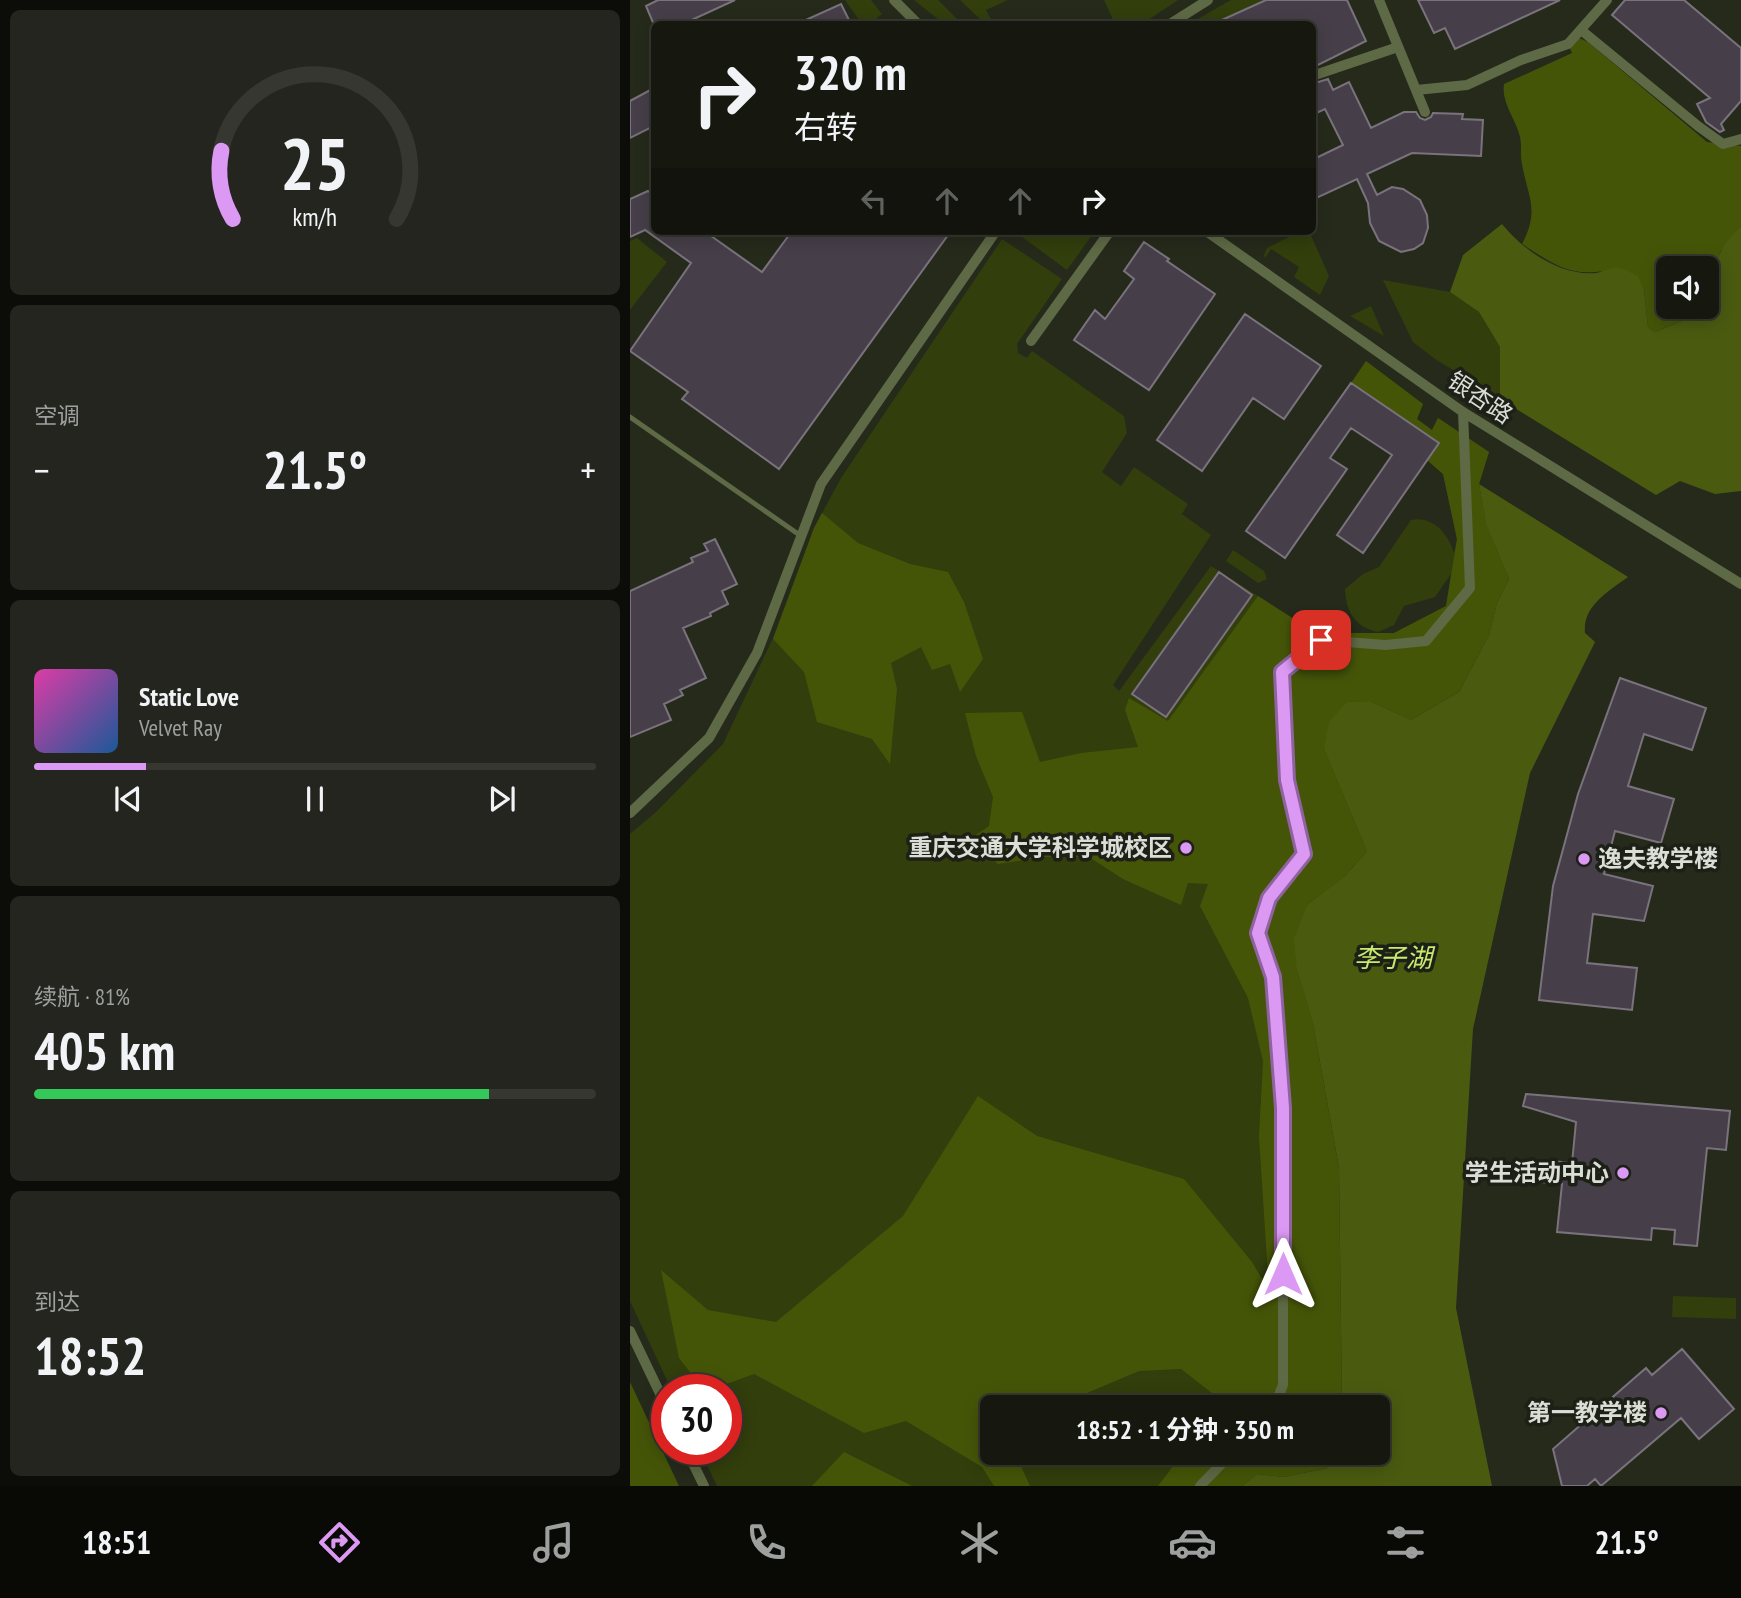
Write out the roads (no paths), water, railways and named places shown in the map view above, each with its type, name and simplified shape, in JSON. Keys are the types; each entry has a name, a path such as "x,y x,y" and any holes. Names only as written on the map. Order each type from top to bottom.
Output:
{"street":[{"path":"894,0 915,21"},
{"path":"1175,21 1208,0"},
{"path":"1379,0 1425,112"},
{"path":"1416,90 1467,85 1568,44 1607,0"},
{"path":"1581,30 1723,144 1741,139"},
{"path":"1316,75 1398,47"},
{"path":"630,813 709,738 757,653 821,484 993,235"},
{"path":"1031,341 1107,235"},
{"name":"银杏路","path":"1212,235 1463,412 1741,584"},
{"path":"1279,1395 1283,1385 1283,1108 1273,977 1258,933 1269,898 1304,854 1287,780 1282,672 1321,640 1385,645 1426,641 1470,588 1463,412"},
{"path":"630,1331 651,1375"},
{"path":"694,1465 704,1486"},
{"path":"1200,1486 1220,1465"}],"lane":[{"path":"630,417 801,536"}],"water":[{"path":"1502,224 1532,252 1556,266 1583,273 1620,268 1638,276 1644,290 1648,327 1655,332 1687,319 1719,319 1719,256 1741,226 1741,491 1715,494 1680,481 1656,495 1500,399 1500,347 1479,312 1450,292 1463,255"},
{"name":"李子湖","path":"1479,484 1628,577 1598,600 1588,615 1585,633 1595,642 1530,773 1473,1029 1456,1308 1492,1486 1242,1486 1257,1474 1284,1477 1327,1468 1329,1465 1390,1465 1390,1395 1342,1395 1339,1168 1313,1023 1297,970 1294,939 1307,905 1345,876 1367,851 1324,749 1329,722 1347,702 1369,701 1411,720 1459,692 1489,635 1497,603 1509,579 1486,524"}],"place":[{"name":"重庆交通大学科学城校区","path":"1186,848"},
{"name":"逸夫教学楼","path":"1584,859"},
{"name":"学生活动中心","path":"1623,1173"},
{"name":"第一教学楼","path":"1661,1413"}]}
